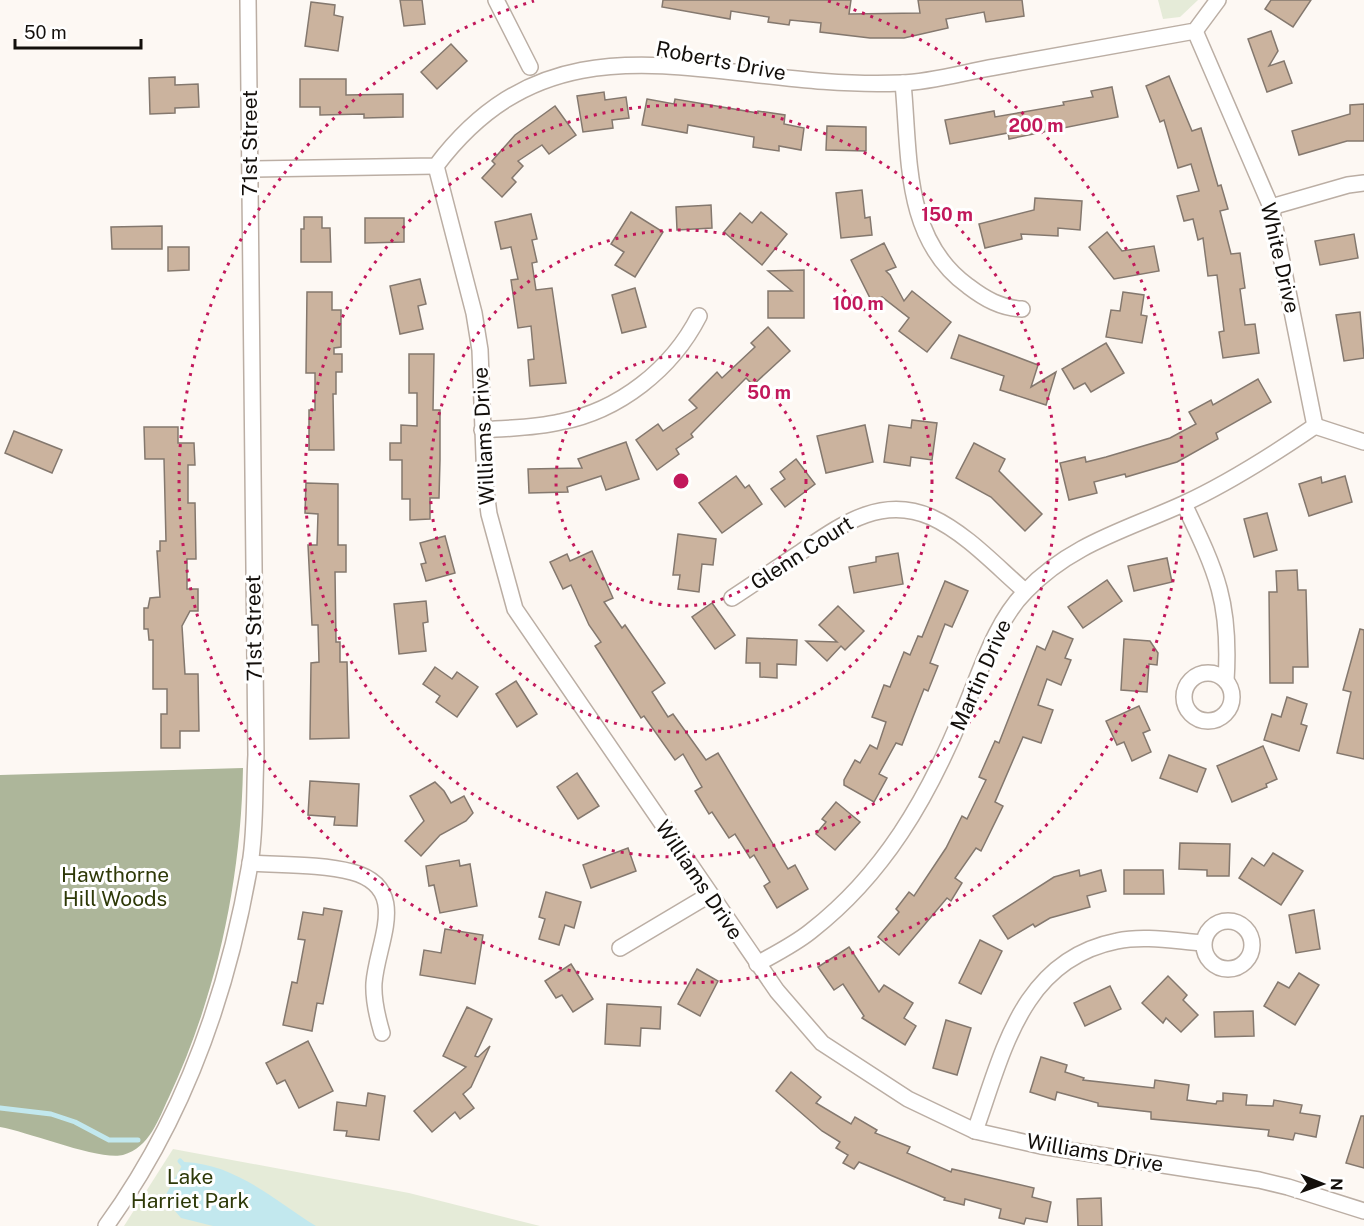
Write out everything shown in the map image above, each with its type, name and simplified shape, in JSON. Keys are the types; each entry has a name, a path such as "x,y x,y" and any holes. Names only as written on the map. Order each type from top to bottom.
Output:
{"street":[{"name":"71st Street","path":"106,1226 150,1156 198,1055 221,990 250,863 256,755 248,0"},
{"path":"496,0 530,68"},
{"path":"1196,31 1218,0"},
{"name":"Roberts Drive","path":"679,52 814,80 903,83 1196,31"},
{"name":"White Drive","path":"1196,31 1271,207 1315,426"},
{"path":"515,77 530,68 550,61"},
{"path":"903,83 915,205 928,242 948,272 981,296 1006,309 1022,309"},
{"path":"251,169 436,166 453,137 498,89"},
{"name":"Williams Drive","path":"436,166 474,313 480,350 482,430 489,514 515,609 757,964 777,992 822,1043 908,1100 975,1131 1041,1146 1259,1180 1364,1211"},
{"path":"1271,207 1348,185 1364,183"},
{"path":"482,430 560,422 609,405 647,380 672,357 699,316"},
{"path":"1315,426 1364,442"},
{"name":"Martin Drive","path":"757,964 809,933 850,899 900,838 936,775 995,638 1025,591 1074,551 1184,504 1278,451 1315,426"},
{"path":"1184,504 1220,586 1228,648 1227,681"},
{"name":"Glenn Court","path":"732,598 845,522 863,514 894,509 917,512 943,524 1025,591"},
{"path":"250,863 350,872 375,885 385,896 388,908 374,992 382,1032"},
{"path":"620,948 709,895"},
{"path":"975,1131 1017,1017 1042,980 1086,951 1118,940 1142,939 1203,943"}],"green space":[{"path":"1158,0 1198,0 1180,17 1163,19"},
{"name":"Hawthorne Hill Woods","path":"243,768 237,853 231,895 213,977 186,1058 152,1132 140,1146 132,1151 112,1156 0,1127 0,775"},
{"name":"Lake Harriet Park","path":"173,1149 409,1193 540,1226 124,1226"}],"water":[{"path":"184,1162 203,1164 238,1176 316,1226 213,1226 181,1218 164,1198"}],"building":[{"path":"400,0 422,0 425,24 404,26"},
{"path":"663,0 851,0 849,14 920,13 918,0 1022,0 1024,16 986,22 984,12 946,19 948,28 904,38 870,38 820,32 821,23 790,20 789,25 768,22 769,17 731,11 730,19 662,7"},
{"path":"1271,0 1311,0 1293,27 1265,9"},
{"path":"311,2 335,5 334,15 343,17 338,51 305,46"},
{"path":"1271,31 1278,51 1269,66 1284,61 1292,83 1267,92 1248,39"},
{"path":"451,44 467,61 437,89 421,72"},
{"path":"1169,76 1192,131 1201,128 1218,186 1221,185 1228,209 1220,211 1231,254 1240,253 1245,288 1240,289 1245,325 1255,324 1259,353 1223,358 1219,332 1224,331 1217,275 1208,276 1203,238 1198,240 1193,219 1184,221 1177,196 1199,191 1191,164 1178,168 1164,120 1160,122 1146,86"},
{"path":"175,77 175,85 198,84 199,107 175,108 175,113 150,114 149,78"},
{"path":"300,79 346,79 346,95 403,94 403,117 364,118 364,114 320,115 320,107 300,107"},
{"path":"1112,87 1118,117 1009,139 1008,133 950,144 945,120 994,111 995,117 1064,105 1063,102 1093,97 1091,91"},
{"path":"604,92 605,100 626,97 629,118 612,120 613,128 583,132 577,96"},
{"path":"647,99 674,104 675,99 758,113 758,111 785,115 784,124 804,128 801,150 779,146 779,151 753,147 754,137 688,125 687,133 642,125"},
{"path":"1364,104 1364,141 1347,141 1299,155 1292,131 1350,114 1350,105"},
{"path":"555,106 576,135 549,154 542,145 518,161 523,166 512,178 516,182 502,197 482,178 495,164 492,161 515,135"},
{"path":"827,126 866,127 866,151 826,150"},
{"path":"862,190 865,218 870,217 872,235 841,238 836,193"},
{"path":"1035,198 1082,201 1080,230 1058,228 1058,236 1021,234 1022,239 985,248 979,224 1034,210"},
{"path":"711,205 712,228 677,230 676,207"},
{"path":"631,212 663,232 635,277 615,265 624,252 611,244"},
{"path":"761,212 787,234 762,265 724,232 740,213 752,223"},
{"path":"531,214 537,239 532,240 537,262 532,263 536,290 552,288 566,383 530,386 528,360 534,359 531,326 518,328 511,280 518,279 511,247 501,249 495,222"},
{"path":"304,217 322,217 322,228 330,228 331,262 301,262 301,229 304,229"},
{"path":"365,218 404,218 404,242 365,243"},
{"path":"162,226 162,249 112,249 111,227"},
{"path":"1107,232 1122,251 1154,246 1159,271 1114,279 1089,247"},
{"path":"1354,234 1358,258 1320,265 1315,241"},
{"path":"884,243 896,267 886,271 904,301 912,291 951,322 927,352 899,331 909,318 882,297 872,302 851,260"},
{"path":"168,247 189,247 189,270 168,271"},
{"path":"804,270 804,318 768,318 768,291 792,291 768,271"},
{"path":"420,279 426,304 418,306 423,329 400,334 390,286"},
{"path":"635,288 646,327 622,333 612,295"},
{"path":"307,292 332,292 332,310 341,310 341,347 334,348 334,354 342,354 342,372 336,372 336,394 333,394 334,450 309,450 309,410 315,410 315,373 306,373"},
{"path":"1123,292 1144,295 1141,315 1147,316 1142,343 1106,337 1111,310 1120,311"},
{"path":"1360,312 1364,358 1344,361 1336,315"},
{"path":"768,327 790,351 753,385 746,378 691,434 693,437 676,449 679,454 657,470 636,440 658,424 663,431 697,408 689,400 717,372 722,378 755,347 751,343"},
{"path":"959,335 1038,365 1031,387 1056,372 1046,405 1000,390 1004,376 951,358"},
{"path":"1106,343 1124,373 1091,392 1085,383 1074,389 1062,369"},
{"path":"409,354 434,354 433,410 440,410 440,460 439,498 430,498 430,519 410,520 410,499 402,499 402,460 390,460 390,443 401,443 401,425 417,426 417,393 409,393"},
{"path":"1258,379 1271,402 1216,433 1218,439 1177,462 1126,477 1125,474 1094,482 1097,493 1069,500 1060,463 1085,457 1086,462 1170,438 1196,424 1189,412 1211,400 1213,405"},
{"path":"912,420 937,423 932,460 911,457 910,466 884,462 889,425 911,428"},
{"path":"865,425 873,462 826,473 817,436"},
{"path":"144,427 178,427 178,443 194,443 195,465 188,465 188,503 195,503 196,559 187,559 187,589 198,589 198,611 190,611 182,626 185,674 198,674 199,731 180,731 180,748 161,748 161,714 167,714 167,689 153,689 153,640 149,640 148,629 144,629 144,608 148,608 150,598 160,597 157,551 160,551 160,541 166,541 164,459 145,459"},
{"path":"14,431 62,450 52,473 5,453"},
{"path":"626,442 639,479 606,490 601,476 567,487 568,492 529,493 528,469 582,468 578,459"},
{"path":"974,443 1005,459 999,471 1042,514 1025,531 991,497 956,478"},
{"path":"796,459 815,484 785,507 771,489 785,479 780,472"},
{"path":"736,476 745,488 749,485 762,504 722,533 699,503"},
{"path":"1345,476 1352,502 1309,516 1299,484 1321,477 1322,483"},
{"path":"306,483 338,484 338,545 346,545 346,572 335,572 336,642 340,642 340,662 347,662 349,738 310,739 311,663 319,662 318,625 312,625 308,545 317,545 318,514 305,513"},
{"path":"1267,513 1277,550 1254,557 1244,519"},
{"path":"678,534 716,539 713,565 702,564 699,592 678,589 680,575 673,575"},
{"path":"445,536 455,573 426,581 421,564 426,563 420,543"},
{"path":"592,551 613,598 604,602 622,628 625,625 665,683 652,692 668,717 673,714 706,760 718,753 788,869 795,865 808,889 777,908 764,886 770,882 754,855 750,858 735,834 729,838 712,812 709,814 695,791 702,787 683,754 675,760 644,716 641,718 595,646 601,642 589,625 571,585 563,589 550,562 567,554 570,561"},
{"path":"898,553 903,584 854,593 849,567 876,562 876,557"},
{"path":"1167,558 1172,582 1134,591 1128,566"},
{"path":"1297,570 1298,590 1306,590 1308,667 1293,667 1293,683 1270,683 1269,592 1277,592 1276,571"},
{"path":"1107,580 1122,601 1083,628 1068,607"},
{"path":"945,581 968,591 952,627 945,624 930,663 938,666 928,691 924,689 902,745 896,743 879,774 887,778 874,802 844,785 844,780 855,760 860,763 870,745 877,749 886,722 872,717 884,685 890,687 904,652 910,655 918,636 922,637"},
{"path":"426,601 428,622 423,623 426,651 399,654 394,604"},
{"path":"712,603 735,635 715,649 692,617"},
{"path":"838,606 864,631 845,650 841,646 827,661 806,641 837,642 819,625"},
{"path":"1360,629 1364,630 1364,759 1337,753 1351,692 1343,690"},
{"path":"1053,631 1073,639 1065,658 1071,660 1061,685 1047,679 1038,705 1053,710 1041,743 1023,737 995,802 1003,806 981,851 976,848 955,878 962,883 951,901 947,898 899,955 878,937 899,912 896,909 909,892 914,896 946,848 962,816 967,819 986,780 979,777 995,741 999,743 1037,646 1045,650"},
{"path":"747,638 797,640 796,665 777,664 777,678 760,677 760,663 746,663"},
{"path":"1124,639 1150,641 1158,653 1157,665 1149,664 1147,692 1121,690"},
{"path":"435,667 452,679 457,672 478,687 457,717 436,702 440,696 423,684"},
{"path":"516,681 537,714 517,727 496,694"},
{"path":"1287,697 1307,704 1301,724 1307,726 1299,751 1264,740 1272,714 1281,717"},
{"path":"1139,706 1150,730 1143,733 1151,752 1132,761 1124,742 1117,745 1106,721"},
{"path":"1263,746 1277,779 1266,784 1267,787 1232,802 1217,766"},
{"path":"1169,755 1206,769 1197,792 1160,778"},
{"path":"577,773 599,806 578,819 557,787"},
{"path":"310,781 359,784 357,826 334,825 335,817 308,815"},
{"path":"435,782 451,803 464,796 473,813 466,821 440,835 421,856 405,841 424,821 410,796"},
{"path":"836,802 860,822 835,850 816,834 826,822 822,819"},
{"path":"1180,843 1230,844 1229,876 1207,876 1207,870 1179,869"},
{"path":"628,848 636,871 591,888 583,865"},
{"path":"1273,853 1303,871 1281,905 1239,878 1252,858 1264,866"},
{"path":"459,860 460,866 470,864 477,906 440,913 434,885 429,886 426,866"},
{"path":"1079,870 1080,876 1101,870 1106,891 1087,896 1090,907 1050,918 1035,927 1033,924 1008,939 993,916 1054,877"},
{"path":"1124,870 1163,870 1164,894 1124,894"},
{"path":"546,892 581,902 574,928 565,925 559,945 539,939 545,919 539,917"},
{"path":"324,908 342,911 323,1004 317,1003 312,1031 283,1025 292,982 297,983 305,940 298,939 303,912 323,915"},
{"path":"1314,910 1320,949 1296,953 1289,915"},
{"path":"445,929 483,935 475,984 420,975 424,950 441,953"},
{"path":"980,940 1002,951 981,994 959,983"},
{"path":"849,947 879,992 884,985 913,1003 904,1018 916,1026 905,1045 862,1018 864,1016 843,984 834,990 818,967"},
{"path":"571,964 593,999 573,1012 562,995 556,998 545,981"},
{"path":"697,969 718,981 700,1016 678,1004"},
{"path":"1299,973 1319,985 1295,1025 1264,1006 1278,982 1289,988"},
{"path":"1168,976 1187,995 1183,1000 1198,1015 1181,1032 1166,1018 1163,1023 1142,1003"},
{"path":"1110,986 1121,1009 1085,1026 1074,1003"},
{"path":"607,1004 661,1007 660,1029 641,1028 640,1046 605,1044"},
{"path":"467,1007 492,1019 475,1056 478,1057 490,1046 471,1087 463,1094 474,1108 460,1119 455,1112 432,1132 414,1111 466,1067 443,1056"},
{"path":"1253,1011 1254,1036 1215,1037 1214,1012"},
{"path":"946,1020 971,1028 957,1075 933,1068"},
{"path":"308,1041 333,1091 299,1108 285,1080 277,1084 266,1063"},
{"path":"1041,1057 1067,1065 1065,1072 1084,1078 1083,1080 1154,1088 1155,1080 1189,1085 1187,1100 1216,1104 1217,1101 1223,1101 1223,1093 1247,1095 1246,1105 1273,1106 1274,1100 1302,1105 1300,1113 1320,1116 1316,1137 1295,1133 1293,1140 1268,1136 1269,1130 1151,1119 1151,1112 1098,1106 1098,1103 1057,1092 1055,1100 1030,1092"},
{"path":"791,1072 821,1097 816,1103 851,1124 855,1117 877,1130 875,1133 910,1147 907,1153 951,1172 952,1169 1034,1188 1032,1197 1051,1202 1047,1222 1026,1218 1024,1224 999,1218 1001,1209 965,1199 964,1205 944,1200 945,1198 859,1162 854,1169 843,1163 848,1155 836,1148 840,1142 822,1131 776,1091"},
{"path":"368,1093 385,1096 379,1140 346,1136 347,1131 334,1130 337,1102 366,1106"},
{"path":"1361,1116 1364,1116 1364,1168 1346,1163"},
{"path":"1101,1198 1102,1226 1078,1226 1077,1199"}],"waterway":[{"path":"0,1108 51,1114 75,1122 109,1140 138,1140"},
{"path":"180,1161 188,1170"}]}
